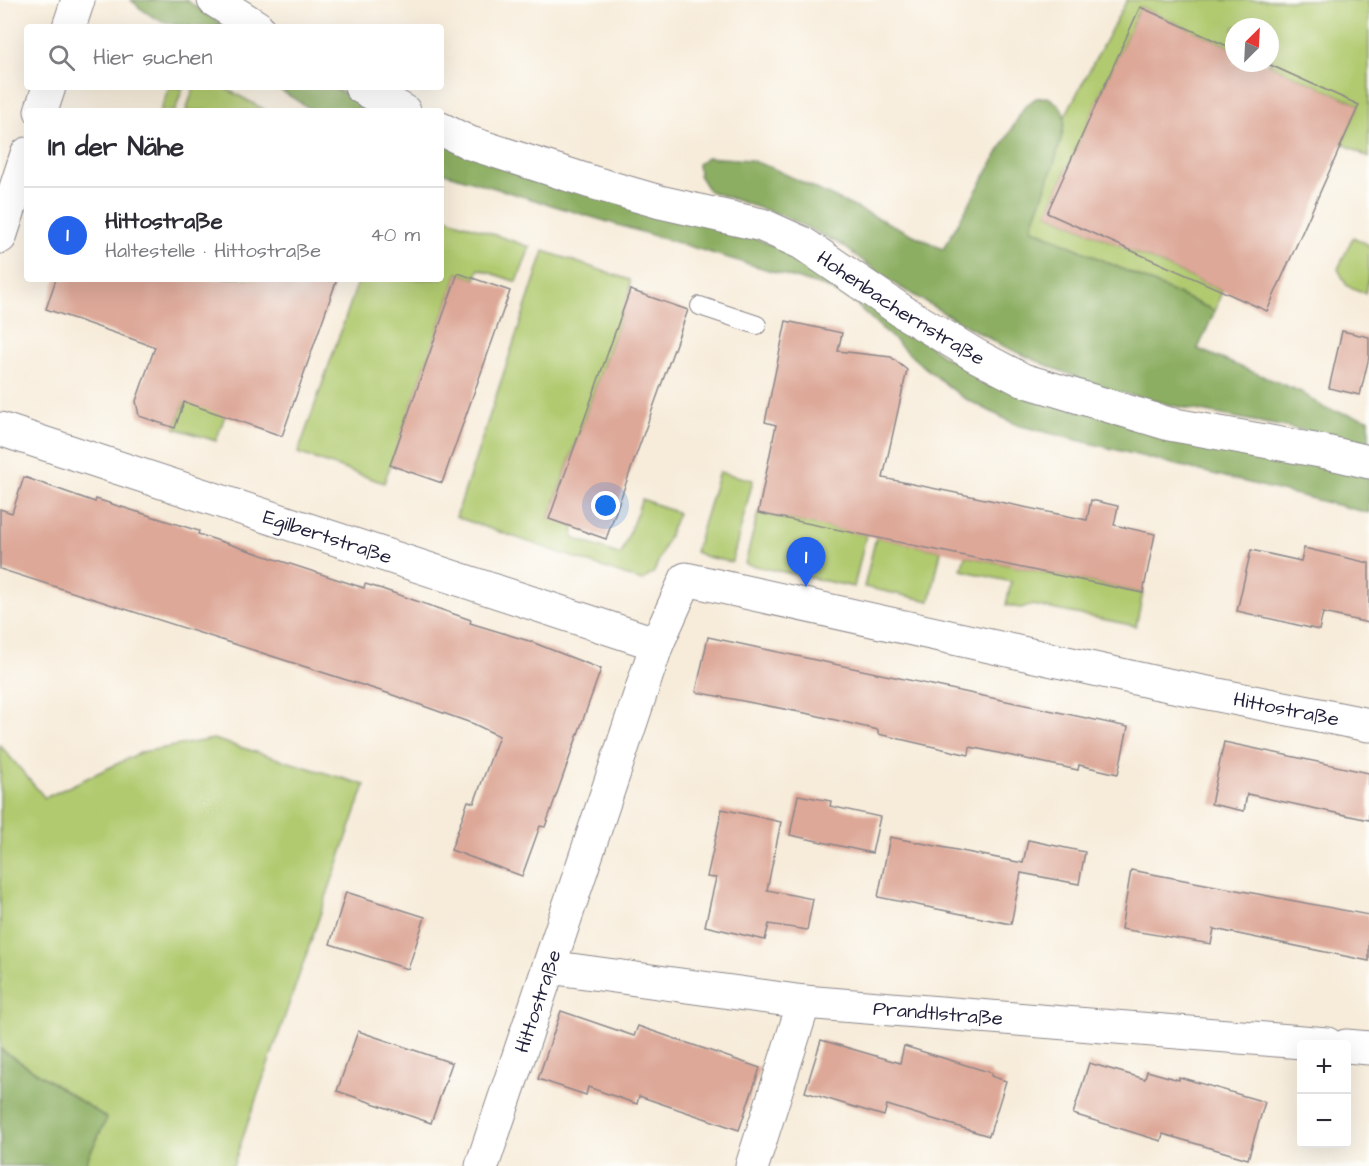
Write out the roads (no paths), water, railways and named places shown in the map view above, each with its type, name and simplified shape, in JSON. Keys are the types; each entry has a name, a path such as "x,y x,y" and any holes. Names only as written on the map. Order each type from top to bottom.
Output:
{"street":[{"path":"70,24 78,0"},
{"path":"214,0 252,24"},
{"path":"42,108 48,90"},
{"path":"366,90 399,108"},
{"name":"Hohenbachernstraße","path":"444,130 470,143 591,182 660,202 762,225 802,243 915,319 975,355 1023,380 1168,424 1326,452 1369,462"},
{"path":"0,237 24,163"},
{"name":"Egilbertstraße","path":"0,429 657,644"},
{"name":"Hittostraße","path":"482,1166 657,644 686,579 1153,682 1369,725"},
{"name":"Prandtlstraße","path":"549,967 804,1002 1297,1042"},
{"path":"752,1166 804,1002"},
{"path":"1351,1046 1369,1048"}],"lane":[{"path":"700,306 756,325"}],"place":[{"name":"Hittostraße","path":"806,587"}]}
